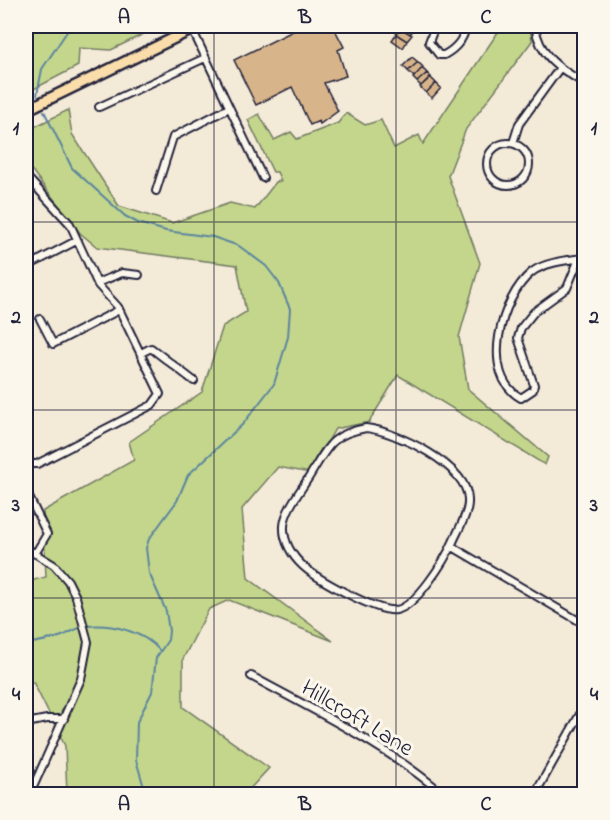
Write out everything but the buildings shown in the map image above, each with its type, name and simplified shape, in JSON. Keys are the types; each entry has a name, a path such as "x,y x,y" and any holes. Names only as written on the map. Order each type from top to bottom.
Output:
{"main road":[{"path":"26,110 196,27"}],"street":[{"path":"435,26 429,42 439,55 444,55 464,36 466,26"},
{"path":"535,26 540,45 559,69 585,83"},
{"path":"196,27 206,58 263,178"},
{"path":"99,107 206,58"},
{"path":"513,143 519,124 559,69"},
{"path":"156,191 173,137 229,108"},
{"path":"513,143 526,153 530,166 519,182 506,184 499,182 489,172 488,158 496,146 513,143"},
{"path":"26,176 70,224 97,283 119,310 160,394 152,405 37,464 32,464 26,458"},
{"path":"26,267 76,241"},
{"path":"582,259 567,288 534,312 521,328 518,338 534,385 533,390 521,398 505,381 497,341 500,325 515,294 526,277 534,270 549,264 582,259"},
{"path":"97,283 122,273 139,275"},
{"path":"40,319 53,344 119,310"},
{"path":"141,353 151,348 194,381"},
{"path":"366,428 379,429 437,458 464,484 469,500 451,546 414,601 408,606 388,610 368,603 303,565 286,541 284,522 326,448 337,436 366,428"},
{"path":"26,491 47,534 35,554"},
{"path":"451,546 585,624"},
{"path":"26,548 54,565 72,588 88,642 81,679 30,795"},
{"name":"Hillcroft Lane","path":"251,676 365,739 424,778 443,795"},
{"path":"535,795 585,707"},
{"path":"26,723 64,719"}],"green space":[{"path":"26,26 160,26 111,50 79,48 78,66 26,93"},
{"path":"502,26 530,26 532,41 466,129 448,176 480,263 459,337 468,389 548,457 545,465 398,375 369,422 335,429 310,473 278,467 242,509 248,578 333,641 229,600 209,609 183,659 183,707 269,768 245,794 67,794 65,746 33,682 26,684 26,582 46,577 43,511 134,460 129,442 202,392 223,326 246,312 237,265 97,247 80,233 26,163 26,131 68,110 72,134 119,206 172,223 230,203 255,209 276,182 281,181 277,172 273,172 248,120 259,114 274,140 291,132 297,139 338,123 346,113 365,125 381,120 394,148 419,135 423,144"}],"waterway":[{"path":"37,95 42,69 68,30"},
{"path":"44,111 72,168 125,216 138,223 166,231 213,237 239,246 266,266 279,283 290,309 288,337 274,384 243,424 188,475 177,501 149,539 146,548 149,573 166,611 169,631 168,640 156,658 152,692 137,722 136,760 146,794"},
{"path":"26,644 58,637 83,627 103,626 135,633 160,651"}]}
